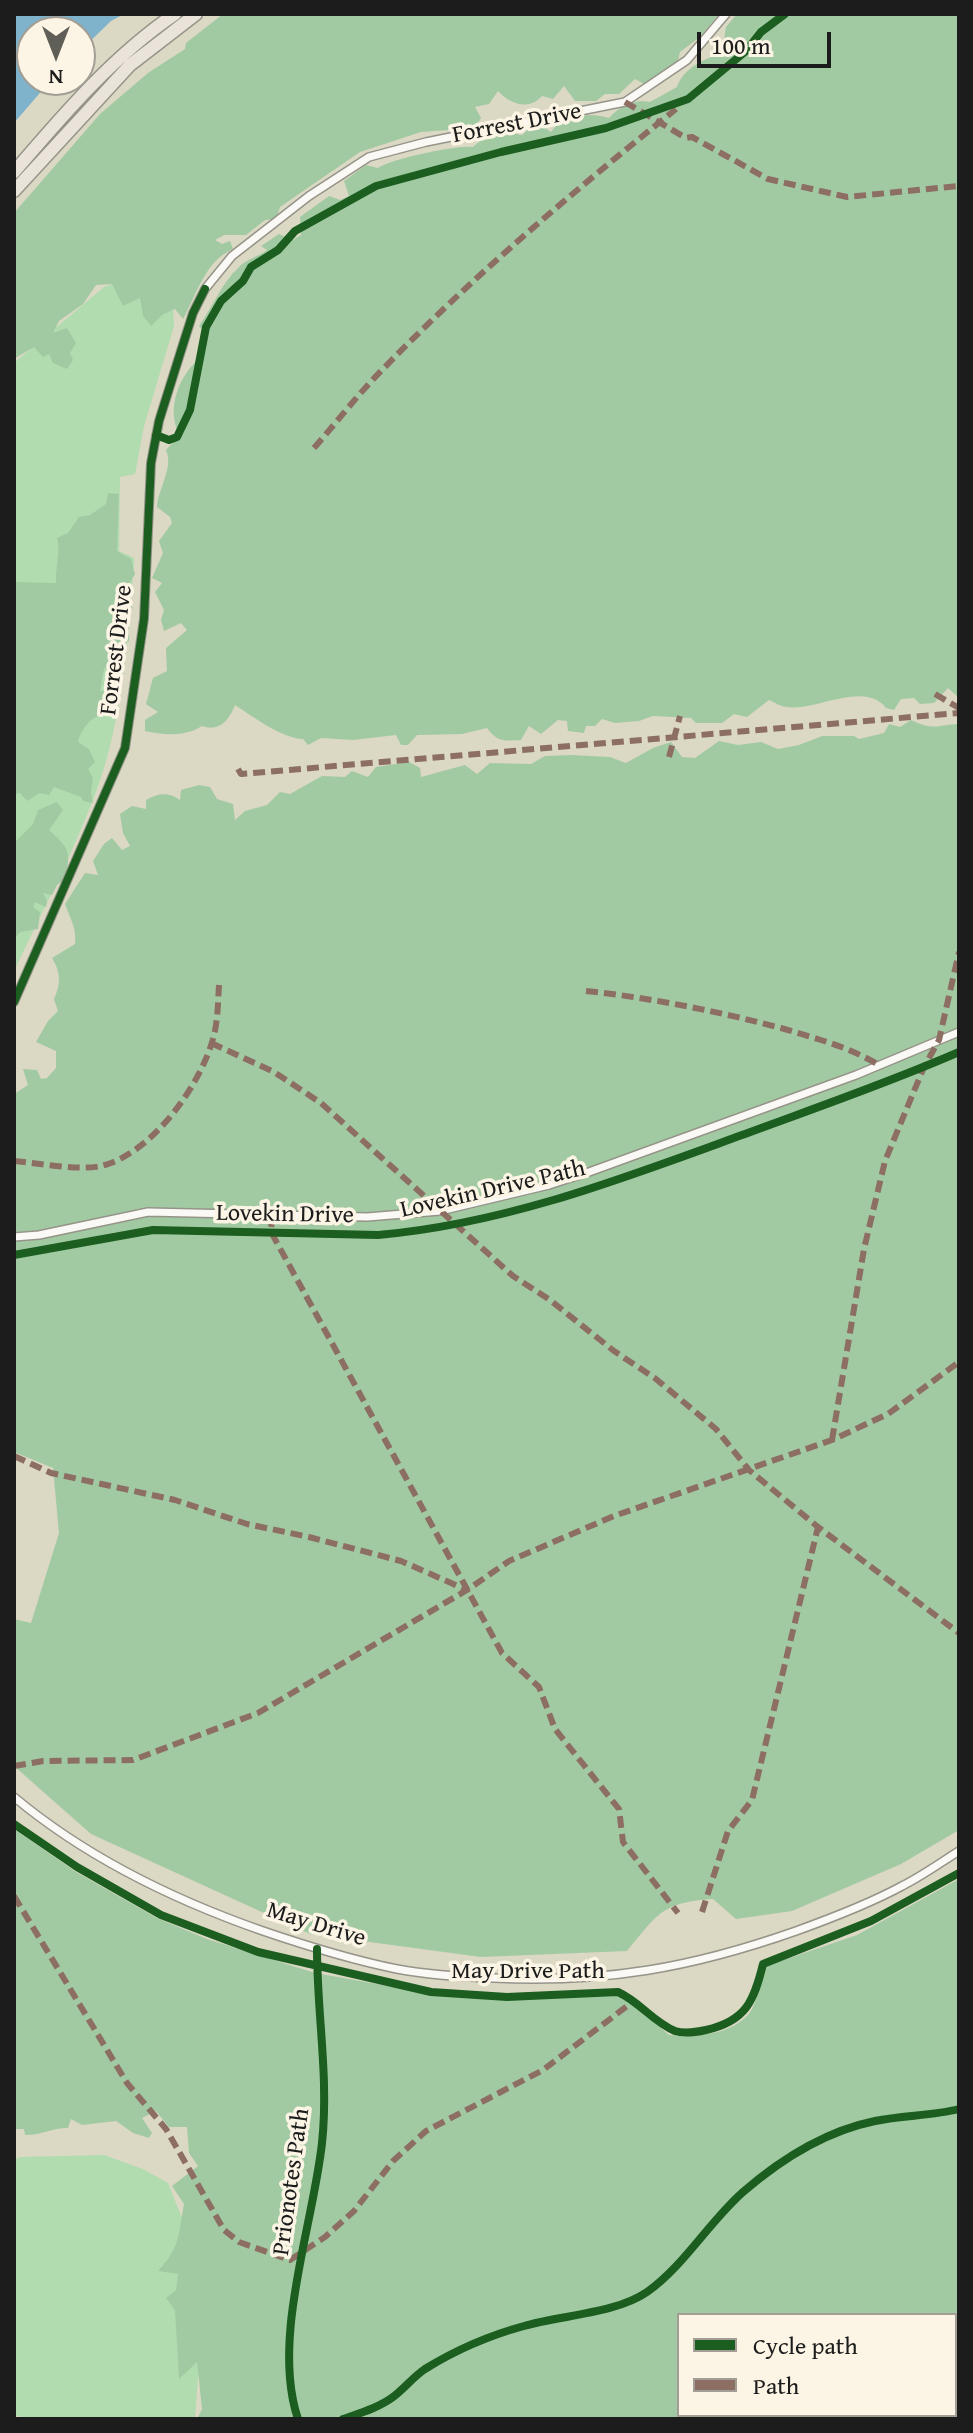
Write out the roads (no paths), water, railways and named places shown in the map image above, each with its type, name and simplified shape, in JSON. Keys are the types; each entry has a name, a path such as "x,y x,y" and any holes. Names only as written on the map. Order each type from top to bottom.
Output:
{"highway":[{"path":"14,172 54,126 129,50 175,14"},
{"path":"14,191 130,65 196,14"}],"street":[{"name":"Forrest Drive","path":"14,1002 125,748 144,619 151,463 159,421 184,340 205,289 232,256 309,196 369,157 426,142 625,102 687,60 726,14"},
{"name":"Lovekin Drive","path":"14,1237 39,1235 148,1212 367,1217 440,1211 549,1185 589,1172 856,1075 959,1032"},
{"name":"May Drive","path":"14,1797 41,1820 79,1844 146,1883 209,1912 317,1949 398,1970 456,1977 585,1978 641,1973 693,1963 743,1950 838,1915 903,1886 959,1851"}],"water":[{"path":"14,14 124,14 96,36 96,16 16,16 16,96 37,96 14,123"}]}
